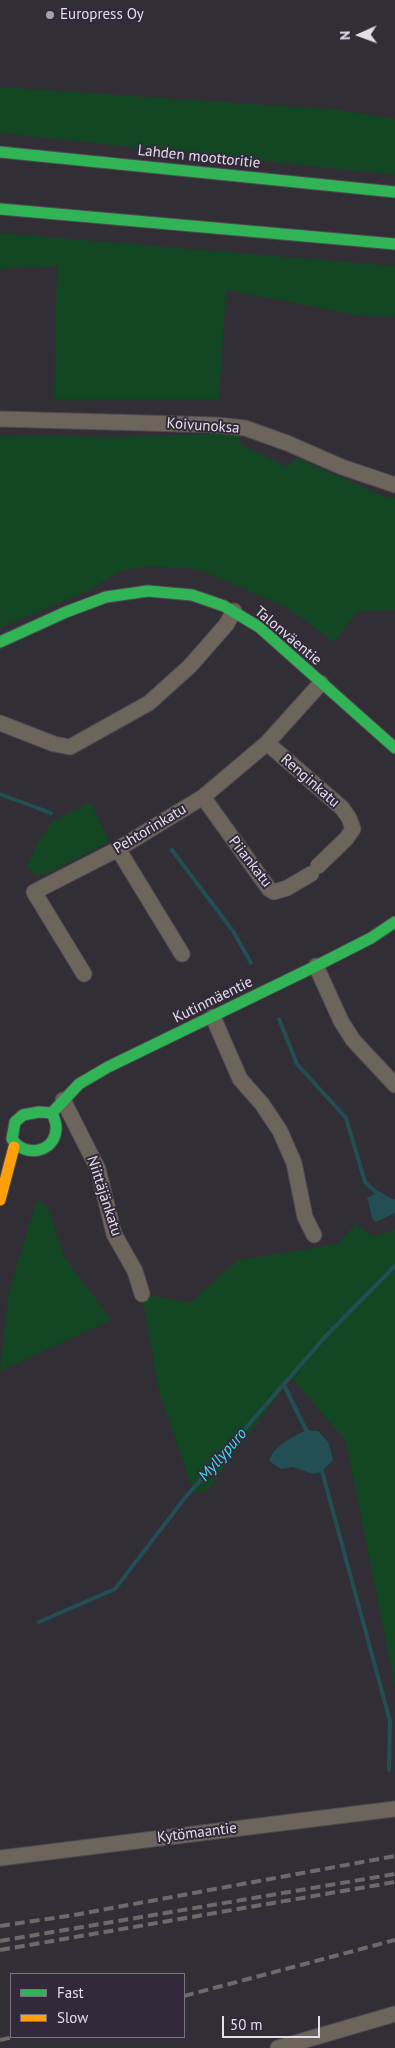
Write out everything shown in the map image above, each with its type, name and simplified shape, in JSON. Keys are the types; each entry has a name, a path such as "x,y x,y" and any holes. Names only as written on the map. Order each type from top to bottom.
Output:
{"main road":[{"name":"Lahden moottoritie","path":"0,152 395,192"},
{"path":"0,209 395,244"},
{"name":"Talonväentie","path":"0,642 106,597 138,592 184,594 203,598 234,611 259,628 395,748"},
{"name":"Kutinmäentie","path":"52,1113 79,1084 108,1067 316,966 371,938 395,922"},
{"path":"30,1113 52,1113 57,1126 53,1139 48,1145 37,1151 21,1150 14,1147 10,1139 16,1120 30,1113"},
{"path":"0,1200 14,1147"}],"street":[{"name":"Koivunoksa","path":"0,419 217,425 245,428 286,443 342,468 395,485"},
{"path":"0,724 54,744 70,747 149,703 190,666 226,624 234,611"},
{"name":"Pehtorinkatu","path":"84,974 34,892 118,848 203,797 267,743 321,683"},
{"name":"Renginkatu","path":"267,743 342,808 349,818 353,829 346,839 315,870"},
{"name":"Piiankatu","path":"203,797 268,889 274,892 287,888 315,870"},
{"path":"118,848 182,954"},
{"path":"316,966 353,1040 395,1085"},
{"path":"212,1017 240,1078 262,1104 280,1130 294,1163 305,1216 314,1235"},
{"name":"Niittäjänkatu","path":"63,1100 98,1169 114,1234 135,1271 142,1294"},
{"name":"Kytömaantie","path":"0,1858 395,1809"},
{"path":"278,2048 395,2014"}],"green space":[{"path":"0,87 340,110 395,119 395,175 0,133"},
{"path":"0,233 395,266 395,317 357,315 226,290 219,399 54,399 57,266 0,269"},
{"path":"240,433 240,444 287,467 297,458 386,497 395,498 395,610 357,611 334,642 288,608 198,569 150,566 119,571 92,589 0,628 0,435 115,437"},
{"path":"91,802 109,842 48,873 36,876 27,866 38,843 52,822"},
{"path":"37,1200 48,1207 64,1257 111,1320 0,1371 8,1295"},
{"path":"356,1223 365,1232 374,1235 383,1234 395,1229 395,1687 346,1441 291,1377 208,1490 194,1494 159,1392 142,1294 190,1303 238,1260 338,1244"}],"water":[{"path":"379,1191 395,1199 395,1213 376,1222 373,1220 367,1198"},
{"path":"306,1430 318,1431 329,1443 333,1460 321,1472 313,1474 293,1467 281,1469 269,1461 271,1455 279,1446"}],"waterway":[{"path":"0,794 51,813"},
{"path":"172,850 233,931 251,963"},
{"path":"279,1019 297,1064 346,1118 365,1182 379,1195"},
{"name":"Myllypuro","path":"39,1622 115,1589 184,1499 324,1338 395,1266"},
{"path":"284,1385 306,1430"},
{"path":"322,1471 390,1721 389,1770"}],"railway":[{"path":"0,1926 74,1915 395,1856"},
{"path":"0,1941 395,1874"},
{"path":"0,1950 395,1882"},
{"path":"185,1996 395,1940"},
{"path":"0,2040 10,2038"}],"traffic: fast":[{"path":"0,152 395,192"},
{"path":"0,209 395,244"},
{"path":"0,642 66,612 106,597 148,591 192,595 224,606 259,627 395,748"},
{"path":"52,1113 79,1084 108,1067 316,966 371,938 395,922"},
{"path":"39,1112 52,1113 56,1125 54,1137 45,1148 31,1151 24,1149 12,1139 15,1122 23,1115 39,1112"}],"traffic: slow":[{"path":"0,1200 14,1147"}],"place":[{"name":"Europress Oy","path":"50,15"}]}
